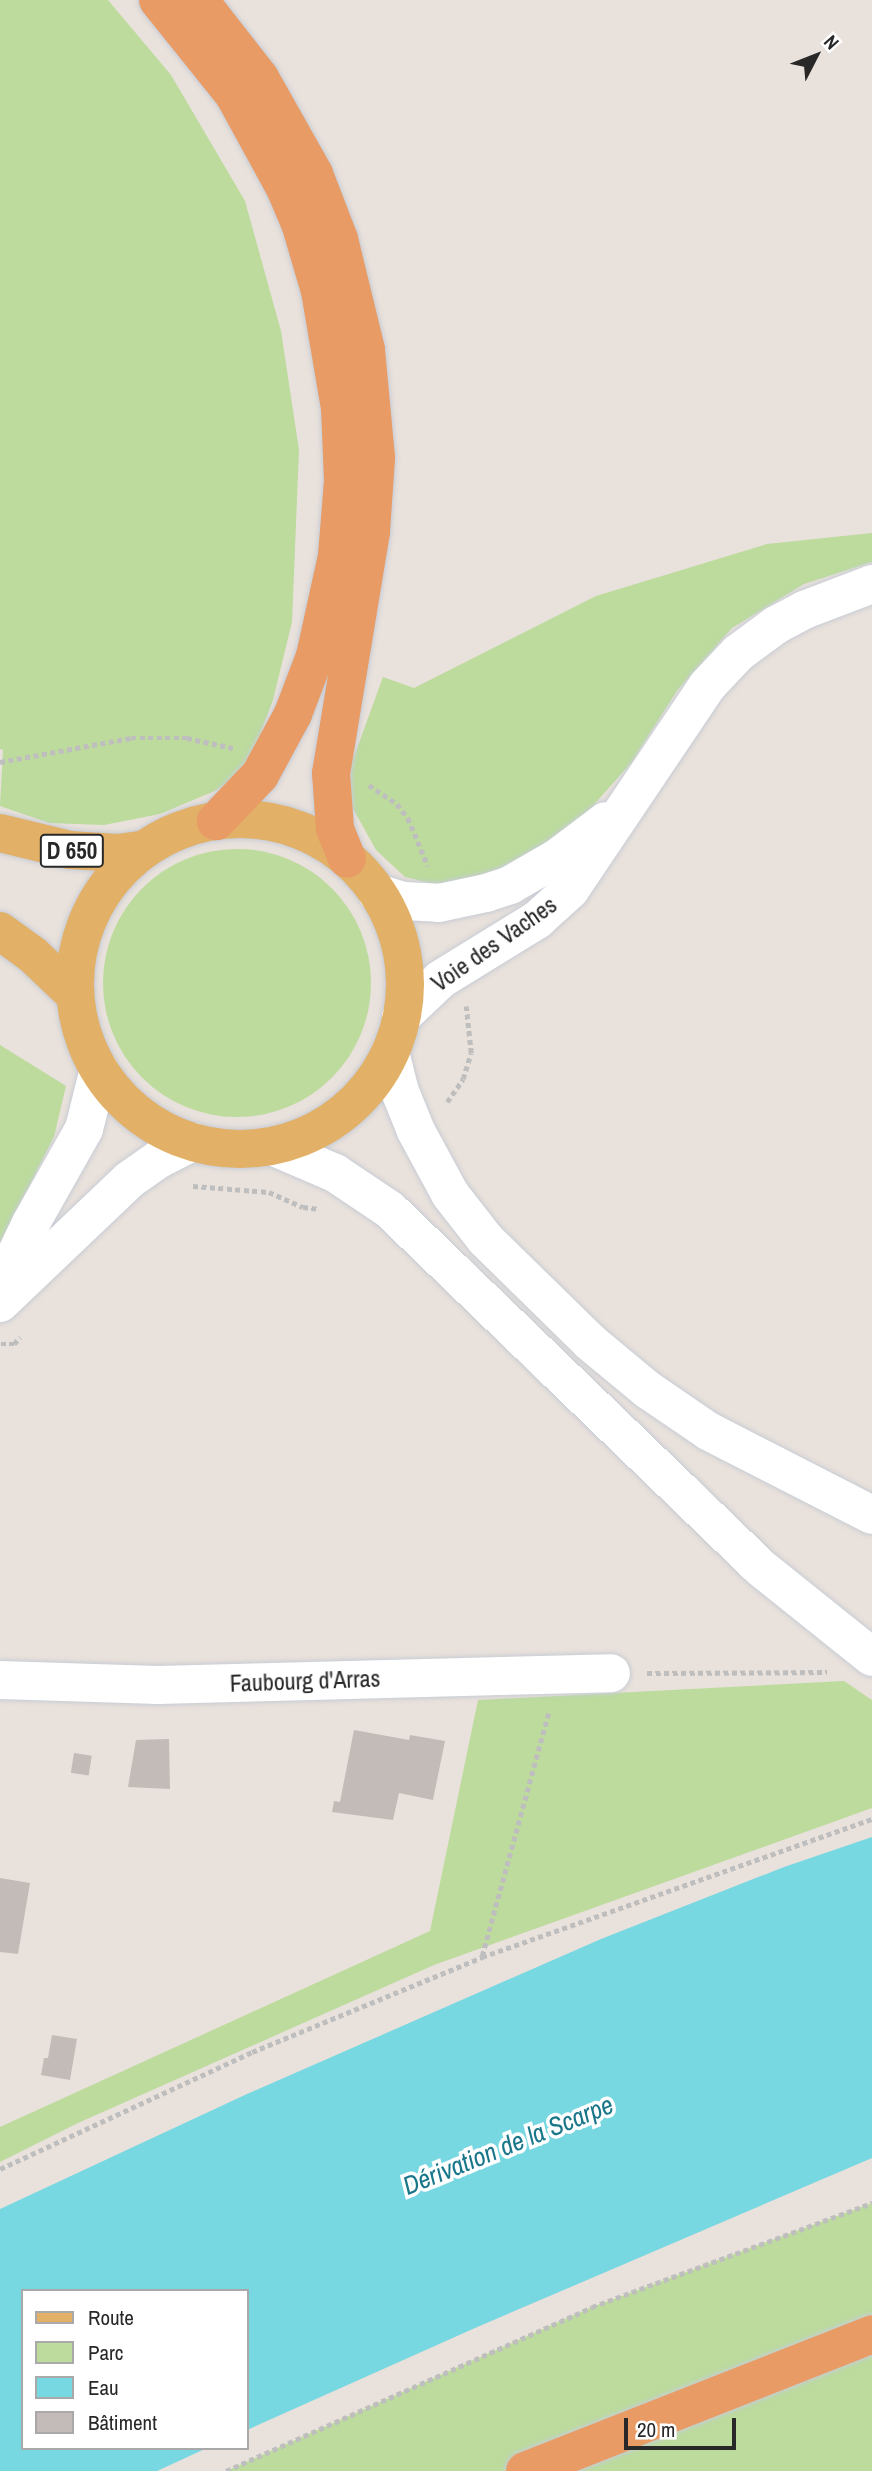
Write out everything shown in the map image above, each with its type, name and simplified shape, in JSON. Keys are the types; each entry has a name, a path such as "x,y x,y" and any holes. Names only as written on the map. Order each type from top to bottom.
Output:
{"highway":[{"path":"158,0 234,95 285,188 311,256 336,372 343,481 337,556 315,656 293,714 271,758 250,788 216,821"},
{"path":"199,0 260,78 314,174 339,239 366,351 376,458 372,520 366,573 336,727 331,773 335,829 347,859"},
{"path":"525,2471 872,2334"}],"main road":[{"path":"247,819 293,828 321,841 347,859 377,893 392,922 401,953 404,985 396,1034 375,1079 342,1113 302,1137 272,1146 241,1149 193,1142 161,1129 133,1109 99,1069 80,1026 75,995 76,961 91,912 120,871 145,849 186,828 216,821 247,819"},
{"name":"D 650","path":"0,833 70,850 118,853 145,849"},
{"path":"0,931 33,955 75,995"}],"street":[{"name":"Voie des Vaches","path":"396,1034 428,990 537,920 570,890 707,686 737,653 776,625 804,610 872,584"},
{"name":"Voie des Vaches","path":"377,893 404,901 439,903 486,893 532,873 557,858 632,800"},
{"path":"396,1034 399,1089 416,1131 450,1194 486,1240 619,1367 708,1430 775,1468 872,1515"},
{"path":"0,1288 30,1223 79,1139 99,1069"},
{"path":"0,1303 129,1180 159,1159 193,1142"},
{"path":"272,1146 354,1183 390,1210 761,1568 872,1657"},
{"name":"Faubourg d'Arras","path":"0,1680 158,1685 611,1673"}],"path":[{"path":"0,762 106,741 157,738 208,741 271,758"},
{"path":"331,773 370,785 397,804 418,836 439,903"},
{"path":"416,1131 457,1090 471,1053 468,1017 456,970"},
{"path":"187,1188 268,1192 313,1210 324,1209 354,1183"},
{"path":"0,1344 14,1344 29,1327"},
{"path":"611,1673 803,1670 836,1673"},
{"path":"482,1957 560,1674"},
{"path":"0,2169 252,2052 482,1957 872,1819"},
{"path":"226,2471 592,2307 872,2203"}],"green space":[{"path":"0,0 108,0 171,75 245,201 281,331 299,450 292,622 273,700 248,767 217,790 160,814 104,825 49,823 0,806 3,750 0,749"},
{"path":"872,533 872,562 804,584 732,628 677,691 631,763 574,827 506,870 447,887 405,877 376,850 351,805 351,765 383,677 414,688 596,596 767,544"},
{"path":"237,849 276,855 300,865 322,880 340,898 355,920 365,944 371,983 365,1022 355,1046 340,1068 322,1086 300,1101 276,1111 237,1117 198,1111 174,1101 152,1086 134,1068 119,1046 109,1022 103,983 109,944 119,920 134,898 152,880 174,865 198,855"},
{"path":"0,1045 66,1086 54,1137 0,1243"},
{"path":"844,1681 872,1700 872,1808 434,1965 78,2123 0,2162 0,2127 430,1931 478,1700"},
{"path":"872,2203 872,2471 226,2471 592,2307"}],"water":[{"name":"Dérivation de la Scarpe","path":"872,1837 872,2158 475,2328 248,2430 248,2289 21,2289 21,2450 203,2450 157,2471 0,2471 0,2209 247,2094 601,1939 784,1867"}],"building":[{"path":"354,1730 409,1740 410,1735 445,1741 433,1800 399,1793 393,1820 332,1812 334,1801 340,1802"},
{"path":"169,1739 170,1789 128,1787 136,1740"},
{"path":"74,1753 92,1756 89,1776 71,1773"},
{"path":"0,1878 30,1883 18,1954 0,1952"},
{"path":"52,2035 77,2039 70,2080 41,2075 44,2058 48,2058"}]}
